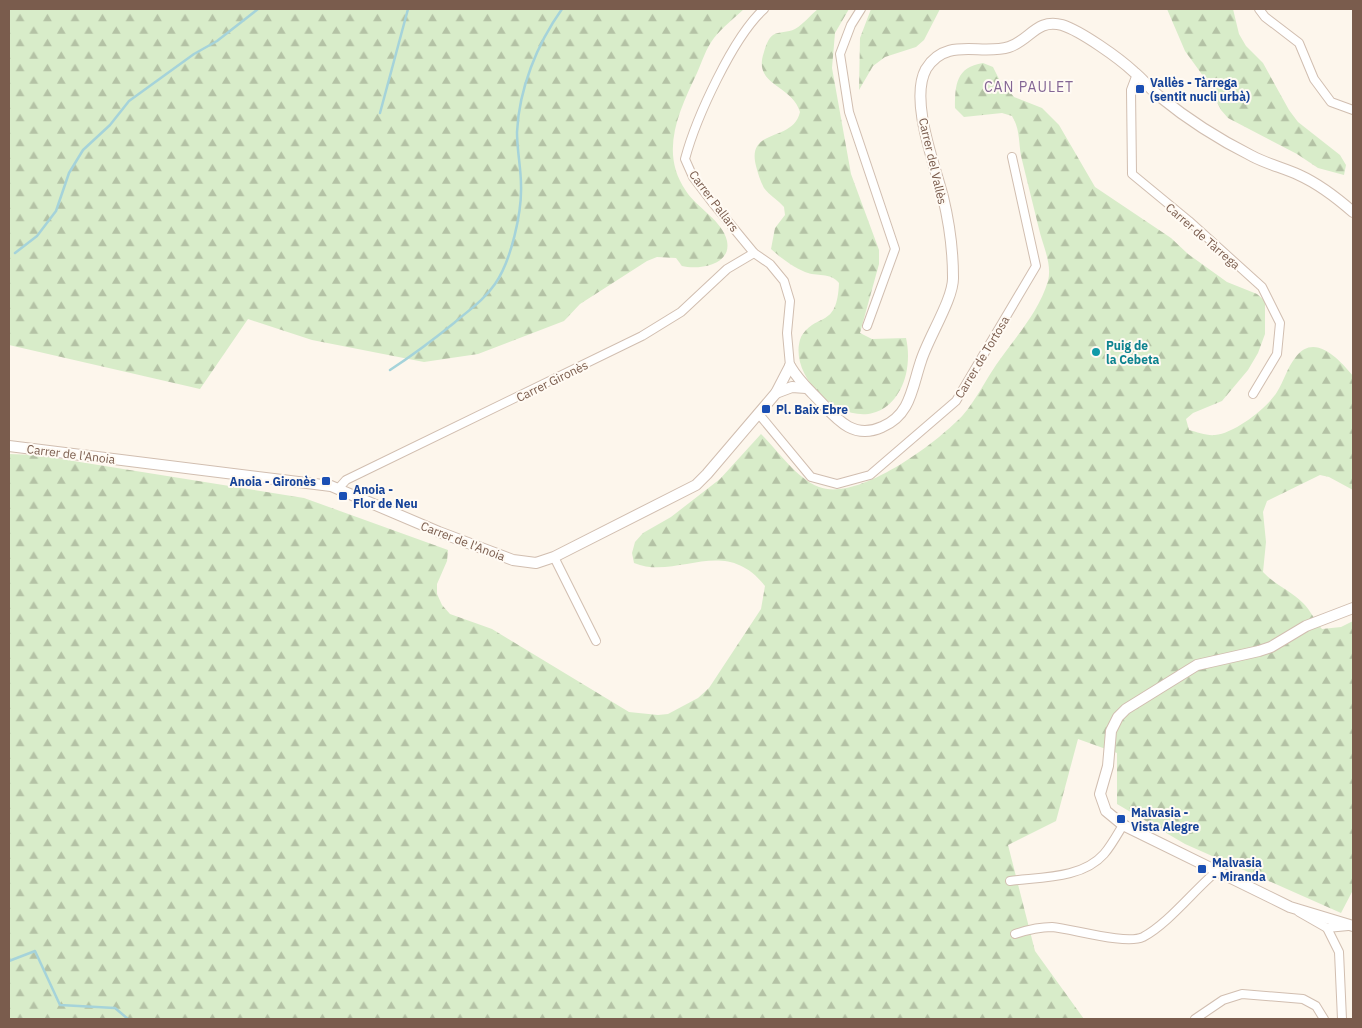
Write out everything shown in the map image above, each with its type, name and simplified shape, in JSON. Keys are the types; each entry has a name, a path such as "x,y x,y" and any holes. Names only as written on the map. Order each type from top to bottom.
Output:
{"street":[{"name":"Carrer Pallars","path":"764,9 753,19 731,55 700,115 685,159 693,177 754,253 770,264 784,281 790,301 787,333 790,366"},
{"path":"861,9 851,25 840,54 849,112 895,249 867,326"},
{"path":"1259,9 1265,17 1299,43 1314,79 1331,102 1353,110"},
{"name":"Carrer del Vallès","path":"790,366 806,388 840,424 859,430 878,429 887,425 903,412 912,396 924,350 950,292 953,278 944,203 923,123 922,82 931,62 945,52 955,49 1007,48 1020,41 1036,27 1050,24 1066,26 1136,74 1157,95 1190,118 1254,157 1302,176 1353,212"},
{"name":"Carrer de Tàrrega","path":"1136,74 1131,90 1132,174 1189,221 1262,287 1280,323 1277,354 1253,394"},
{"name":"Carrer de Tortosa","path":"758,413 812,477 837,484 870,475 956,400 1036,266 1012,157"},
{"name":"Carrer Gironès","path":"338,489 346,480 642,336 681,312 727,269 754,253"},
{"name":"Carrer de l'Anoia","path":"9,446 324,485 513,560 536,563 554,557 696,485 776,393 790,366"},
{"path":"776,393 792,387 806,388"},
{"path":"554,557 596,641"},
{"path":"1342,1019 1339,952 1327,928 1290,907 1123,825 1106,811 1100,794 1108,766 1111,731 1118,717 1135,703 1197,665 1272,647 1306,626 1353,608"},
{"path":"1010,881 1061,875 1084,868 1103,855 1123,825"},
{"path":"1015,934 1034,928 1053,928 1139,938 1155,928 1217,871"},
{"path":"1290,907 1353,926"},
{"path":"1327,928 1353,926"},
{"path":"1195,1019 1223,1000 1242,994 1303,999 1316,1006 1324,1019"}],"green space":[{"path":"9,9 744,9 714,38 709,46 678,117 673,147 678,176 686,191 725,234 727,249 719,261 696,267 682,266 676,258 657,257 647,261 580,304 564,321 478,354 424,362 312,340 248,319 200,389 9,345"},
{"path":"818,9 849,9 835,33 832,68 851,174 879,250 879,264 860,333 872,339 906,338 907,345 906,372 900,390 886,407 868,414 849,412 831,404 816,390 804,373 799,355 801,337 813,324 830,314 837,298 839,283 832,277 801,270 771,249 775,228 785,215 784,207 764,188 756,166 755,154 758,145 789,128 796,122 800,112 796,103 768,79 763,72 762,63 766,45 773,35 795,29"},
{"path":"871,9 940,9 924,40 916,47 885,57 873,66 859,90 860,38"},
{"path":"1167,9 1233,9 1239,34 1246,46 1263,63 1289,110 1298,122 1340,155 1346,165 1344,175 1318,168 1297,154 1228,118 1221,110 1206,80 1185,51"},
{"path":"983,63 993,67 999,79 1014,97 1042,108 1059,125 1095,187 1171,238 1188,254 1227,282 1257,294 1265,301 1265,334 1258,353 1248,370 1222,401 1193,413 1186,419 1189,430 1215,435 1232,430 1250,419 1272,398 1295,358 1302,350 1310,347 1326,351 1334,356 1353,376 1353,490 1329,477 1320,475 1267,501 1263,512 1266,542 1263,572 1303,603 1322,629 1341,627 1353,621 1353,890 1341,913 1185,844 1117,804 1117,753 1078,739 1056,821 1008,845 1035,951 1084,1019 9,1019 9,454 36,455 304,498 448,550 447,561 437,584 437,594 442,605 450,614 492,629 629,712 658,715 668,714 698,698 709,688 761,609 765,586 749,571 733,563 717,561 651,567 634,563 632,553 635,542 643,533 671,517 720,479 761,434 795,471 819,487 835,489 854,486 896,467 935,440 963,415 1039,304 1048,281 1048,263 1022,160 1015,122 1012,116 1002,113 964,117 955,108 957,85 962,73 967,68"}],"waterway":[{"path":"15,253 37,236 56,211 69,173 83,150 110,125 129,101 194,54 217,41 258,9"},
{"path":"380,113 408,9"},
{"path":"390,370 431,341 476,305 491,290 501,274 511,250 520,209 521,179 517,132 521,100 537,52 562,9"},
{"path":"9,961 35,951 60,1005 115,1008 128,1019"}],"place":[{"name":"Vallès - Tàrrega (sentit nucli urbà)","path":"1140,89"},
{"name":"Puig de la Cebeta","path":"1096,352"},
{"name":"Pl. Baix Ebre","path":"766,409"},
{"name":"Anoia - Gironès","path":"326,481"},
{"name":"Anoia - Flor de Neu","path":"343,496"},
{"name":"Malvasia - Vista Alegre","path":"1121,819"},
{"name":"Malvasia - Miranda","path":"1202,869"}],"district":[{"name":"CAN PAULET","path":"1029,87"}]}
